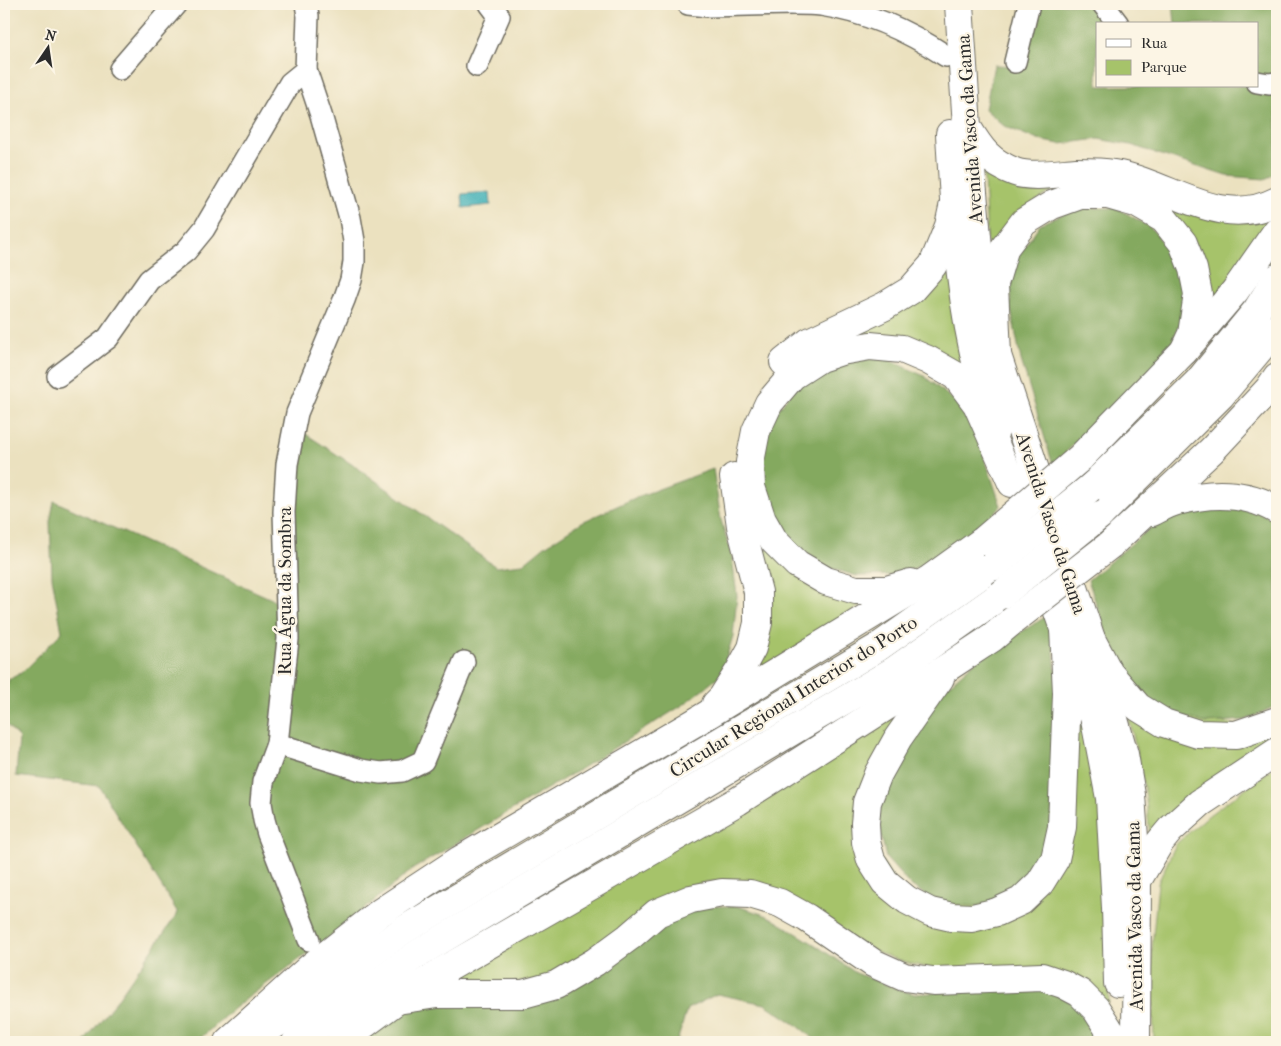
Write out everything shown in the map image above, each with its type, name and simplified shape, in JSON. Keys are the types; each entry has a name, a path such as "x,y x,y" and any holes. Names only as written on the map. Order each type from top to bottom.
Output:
{"main road":[{"name":"Avenida Vasco da Gama","path":"943,4 954,203 965,306 973,350 1012,483 1095,720 1110,798 1116,908 1118,1042"},
{"name":"Avenida Vasco da Gama","path":"959,4 967,127 982,291 987,324 1091,639 1124,754 1131,795 1137,881 1136,1042"},
{"path":"967,127 979,147 993,162 1017,174 1044,175 1078,172 1114,174 1145,182 1174,195 1212,208 1242,211 1266,207 1277,201"},
{"path":"997,356 994,284 1005,247 1024,222 1052,204 1080,195 1108,195 1136,202 1164,219 1183,243 1193,269 1198,294 1192,334 1184,351"},
{"path":"694,723 722,698 740,670 752,648 758,623 758,592 741,526 732,460 740,426 753,397 778,366 809,342 885,306 911,290 933,265 949,226 954,203"},
{"path":"228,1042 312,967 381,912 460,860 694,723 930,579 983,541 1080,458 1184,351 1235,291 1277,231"},
{"name":"Circular Regional Interior do Porto","path":"250,1042 402,931 877,648 992,567 1090,488 1198,382 1257,310 1277,278"},
{"name":"Circular Regional Interior do Porto","path":"296,1042 417,954 895,670 1001,595 1100,515 1221,395 1277,328"},
{"path":"930,579 887,590 856,590 826,581 797,564 774,541 762,520 751,487 750,462 756,431 769,403 792,376 820,358 841,351 870,346 902,349 928,360 956,376 977,404 1012,483"},
{"path":"340,1042 397,1000 439,973 738,801 992,638 1110,545 1212,450 1269,389 1277,377"},
{"path":"1139,518 1176,502 1206,495 1241,496 1271,506 1277,510"},
{"path":"951,665 938,680 903,731 878,774 867,802 866,842 871,860 885,882 907,900 930,912 952,917 972,918 997,912 1021,901 1040,883 1055,859 1062,827 1067,693 1064,629"},
{"path":"1091,639 1110,673 1138,707 1164,724 1198,734 1236,735 1277,720"},
{"path":"1137,881 1160,842 1170,830 1200,803 1277,752"},
{"path":"397,1000 436,994 523,994 556,985 595,962 657,913 691,900 722,893 750,894 780,903 807,918 873,963 904,977 933,981 1042,977 1063,984 1080,993 1096,1009 1118,1042"}],"street":[{"path":"120,69 176,4"},
{"path":"58,376 108,338 149,280 186,251 204,229 290,83 306,70 308,16 306,4"},
{"path":"478,66 499,16 490,4"},
{"path":"688,4 708,6 821,5 876,19 922,41 946,56"},
{"path":"1015,62 1029,4"},
{"path":"1103,4 1116,22"},
{"name":"Rua Água da Sombra","path":"306,70 321,115 350,218 354,241 354,262 351,280 297,412 290,446 284,488 288,639 277,744 263,782 261,803 268,834 308,940"},
{"path":"1258,82 1277,83"},
{"path":"277,744 361,770 381,773 402,771 423,761 464,662"}],"green space":[{"path":"1039,4 1097,4 1110,22 1096,22 1096,88 1258,88 1258,22 1175,22 1173,4 1276,4 1277,173 1265,179 1226,176 1131,145 1098,139 1060,144 1038,140 1004,126 985,109 994,65 1020,66"},
{"path":"983,159 1277,215 1207,311 1194,247 1090,186 1055,189 1018,212 988,257"},
{"path":"1077,208 1117,208 1150,227 1172,253 1185,286 1182,318 1170,350 1053,465 1021,360 1010,305 1012,265 1040,224"},
{"path":"949,254 971,377 851,338"},
{"path":"884,357 924,376 956,402 979,441 1001,506 977,531 929,563 899,575 857,576 826,567 794,545 776,520 762,489 762,449 773,417 796,385 835,362"},
{"path":"286,421 362,471 496,567 523,564 545,546 582,522 637,497 713,469 721,520 732,557 737,596 733,636 721,675 686,703 413,869 335,933 234,1008 196,1042 84,1042 119,997 178,913 99,786 16,776 19,738 4,722 4,684 21,673 62,632 52,577 50,522 54,501 283,604"},
{"path":"1232,502 1277,520 1277,705 1246,720 1206,723 1167,712 1136,692 1117,664 1088,580 1160,520 1194,505"},
{"path":"755,526 876,596 745,680"},
{"path":"1047,616 1054,651 1057,686 1050,844 1031,877 1007,896 975,906 938,903 909,884 886,858 879,824 881,794 909,740 943,690 979,658"},
{"path":"1079,697 1101,787 1109,1002 1105,1006 907,963 879,953 738,880 705,882 672,894 592,955 543,980 445,985 908,703 856,815 912,913"},
{"path":"1124,701 1277,734 1219,774 1150,834 1145,792"},
{"path":"1277,765 1277,1042 1154,1042 1152,947 1158,883 1176,844 1209,815"},
{"path":"737,906 768,916 814,944 856,973 915,994 1011,988 1031,984 1083,1006 1101,1042 818,1042 765,1004 717,994 687,1009 677,1042 350,1042 407,1001 525,1004 678,907"}],"water":[{"path":"490,192 491,205 463,208 462,194"}]}
